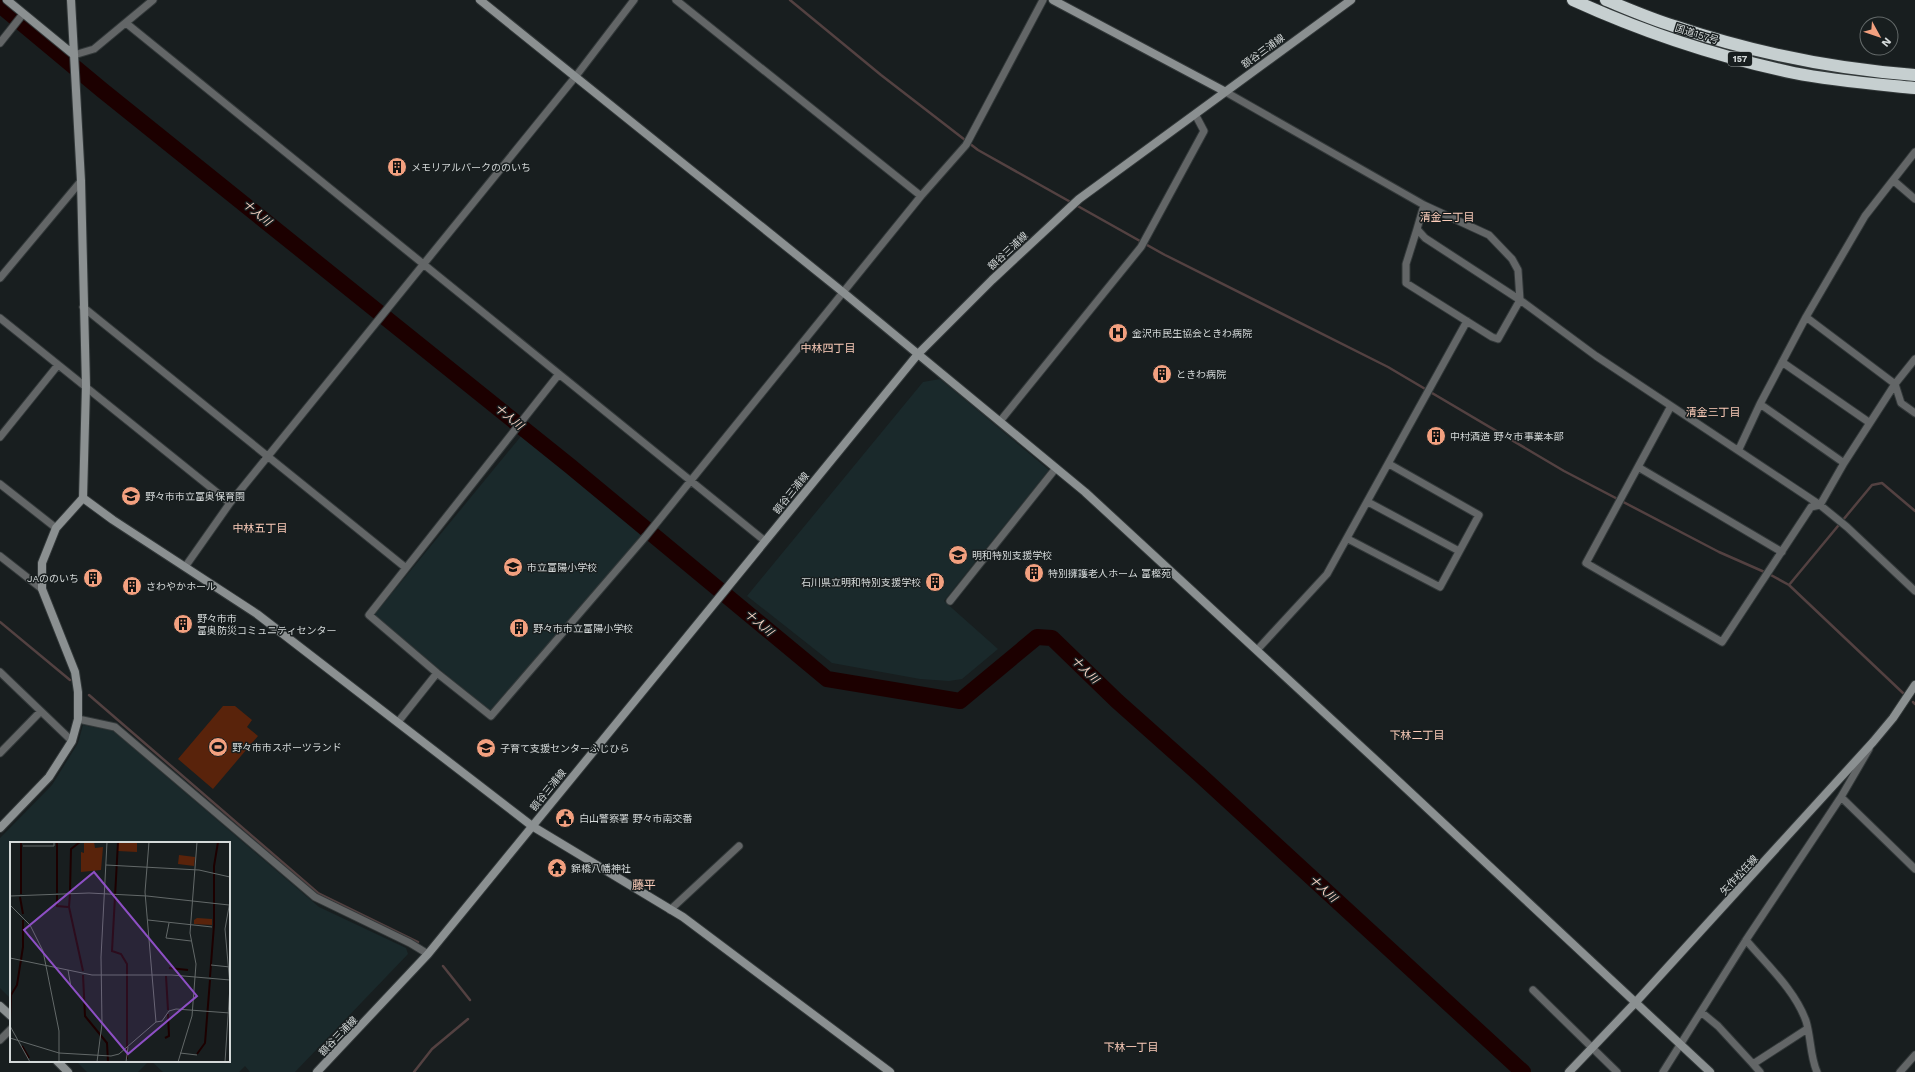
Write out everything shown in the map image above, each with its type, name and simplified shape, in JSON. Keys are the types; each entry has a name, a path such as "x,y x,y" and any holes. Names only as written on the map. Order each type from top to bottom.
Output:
{"highway":[{"name":"国道157号","path":"1573,0 1642,29 1690,45 1782,69 1843,80 1915,88"},
{"name":"国道157号","path":"1606,0 1672,26 1754,49 1825,64 1884,73 1915,75"}],"street":[{"path":"7,0 20,19 74,57"},
{"path":"0,828 49,777 72,741 78,719 78,692 75,672 42,589 42,563 56,528 83,498 86,386 81,180 71,0"},
{"path":"74,57 94,49 153,0"},
{"path":"480,0 1001,420 1085,492 1710,1072"},
{"path":"185,567 230,503 379,317 576,76 634,0"},
{"path":"676,0 921,196"},
{"path":"559,374 369,615 437,673 491,716 653,528 921,196 966,145 1042,0"},
{"path":"1053,0 1224,91 1424,205 1489,235 1512,259 1518,270 1520,300 1498,339 1492,337 1406,283 1406,264 1424,205"},
{"name":"額谷三浦線","path":"317,1072 428,954 918,354 992,280 1079,199 1224,91 1351,0"},
{"path":"0,43 20,19"},
{"path":"126,23 765,541"},
{"path":"1001,420 1141,247 1204,131 1195,114"},
{"path":"1739,449 1760,404 1806,317 1866,216 1915,152"},
{"path":"0,278 81,180"},
{"path":"1894,181 1915,199"},
{"path":"1417,229 1425,238 1520,300 1596,356 1739,449 1820,505 1843,524 1915,591"},
{"path":"83,307 406,568"},
{"path":"1806,317 1895,384 1901,403 1915,413"},
{"path":"0,318 230,503"},
{"path":"1256,650 1328,574 1467,321"},
{"path":"1672,406 1586,563 1722,642 1811,507 1820,505 1844,463 1895,384 1915,359"},
{"path":"1782,362 1870,423"},
{"path":"0,437 58,365"},
{"path":"1760,404 1844,463"},
{"path":"1348,539 1440,587 1479,515 1389,464"},
{"path":"1638,467 1782,552"},
{"path":"950,601 1056,468"},
{"path":"0,484 56,528"},
{"path":"83,498 113,520 257,614 532,826 683,917 890,1072"},
{"path":"1368,502 1459,551"},
{"path":"0,556 42,589"},
{"path":"398,722 437,673"},
{"path":"1,676 72,741"},
{"name":"矢作松任線","path":"1569,1072 1635,1003 1873,742 1893,718 1915,685"},
{"path":"0,753 40,712"},
{"path":"78,719 115,727 315,897 410,943 428,954"},
{"path":"1663,1072 1746,940 1841,797 1873,742"},
{"path":"1841,797 1915,868"},
{"path":"670,910 739,846"},
{"path":"1746,940 1789,990 1806,1022 1810,1046 1817,1072"},
{"path":"1533,990 1617,1072"},
{"path":"0,1006 10,1015"},
{"path":"1701,1012 1718,1026 1760,1072"},
{"path":"1753,1064 1807,1029"},
{"path":"0,1040 10,1030"},
{"path":"1900,1072 1915,1055"},
{"path":"58,1062 68,1072"}],"shaded area":[{"path":"940,379 1049,470 944,601 998,649 962,679 949,681 920,679 832,663 747,596 923,382"},
{"name":"市立富陽小学校","path":"522,435 642,535 490,711 374,615"},
{"name":"野々市市スポーツランド","path":"223,706 235,706 252,720 247,727 258,736 213,789 178,759"},
{"path":"83,725 113,731 319,907 406,948 408,954 295,1072 250,1072 245,1066 239,1072 163,1072 152,1062 230,1062 230,842 10,842 10,998 0,988 0,838 52,785 78,743"},
{"path":"77,1062 148,1062 138,1072 87,1072"}],"waterway":[{"path":"790,0 881,75 978,150 1165,255 1388,367 1564,471 1719,552 1769,574 1789,585 1903,693"},
{"name":"十人川","path":"0,5 102,90 570,466 827,679 960,701 1037,637 1052,638 1117,701 1199,774 1523,1072"},
{"path":"1789,585 1872,485 1882,483 1915,511"},
{"path":"0,622 70,680"},
{"path":"89,695 318,893 418,942"},
{"path":"443,966 470,1000"},
{"path":"414,1072 432,1049 468,1019"}],"place":[{"name":"メモリアルパークののいち","path":"397,167"},
{"name":"金沢市民生協会ときわ病院","path":"1118,333"},
{"name":"ときわ病院","path":"1162,374"},
{"name":"中村酒造 野々市事業本部","path":"1436,436"},
{"name":"野々市市立富奥保育園","path":"131,496"},
{"name":"明和特別支援学校","path":"958,555"},
{"name":"市立富陽小学校","path":"513,567"},
{"name":"特別擁護老人ホーム 富樫苑","path":"1034,573"},
{"name":"JAののいち","path":"93,578"},
{"name":"石川県立明和特別支援学校","path":"935,582"},
{"name":"さわやかホール","path":"132,586"},
{"name":"野々市市 富奥防災コミュニティセンター","path":"183,624"},
{"name":"野々市市立富陽小学校","path":"519,628"},
{"name":"野々市市スポーツランド","path":"218,747"},
{"name":"子育て支援センターふじひら","path":"486,748"},
{"name":"白山警察署 野々市南交番","path":"565,818"},
{"name":"錦橋八幡神社","path":"557,868"}],"district":[{"name":"清金二丁目","path":"1447,217"},
{"name":"中林四丁目","path":"828,348"},
{"name":"清金三丁目","path":"1713,412"},
{"name":"中林五丁目","path":"260,528"},
{"name":"下林二丁目","path":"1417,735"},
{"name":"藤平","path":"644,885"},
{"name":"下林一丁目","path":"1131,1047"}]}
